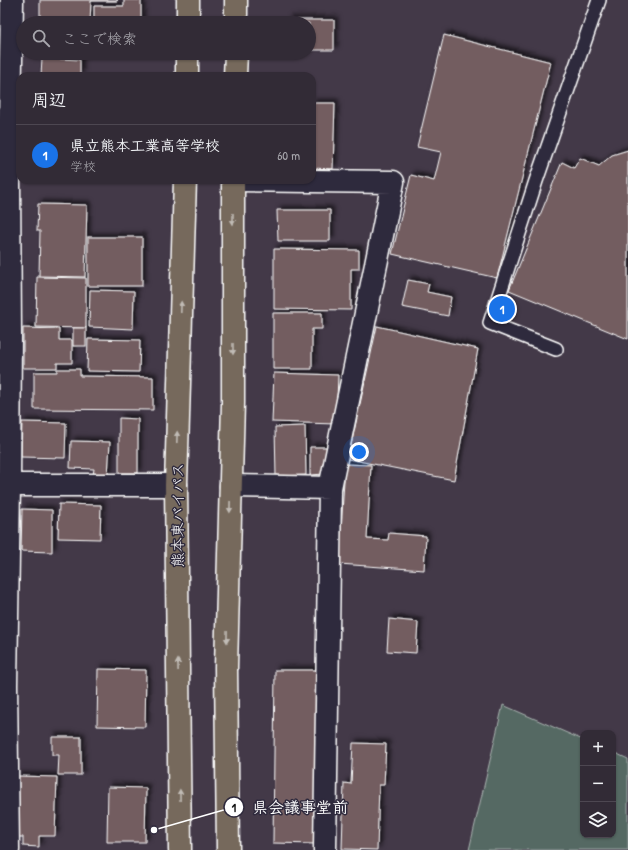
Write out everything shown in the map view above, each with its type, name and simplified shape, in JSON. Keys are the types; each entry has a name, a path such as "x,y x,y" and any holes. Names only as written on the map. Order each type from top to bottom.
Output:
{"highway":[{"path":"188,0 188,16"},
{"path":"236,0 236,16"},
{"path":"187,60 187,72"},
{"path":"235,72 236,60"},
{"name":"熊本東バイパス","path":"180,850 176,485 185,184"},
{"path":"228,850 226,667 233,403 233,184"}],"street":[{"path":"8,850 3,685 5,334 10,180 12,0"},
{"path":"316,181 393,182 330,488 325,850"},
{"path":"5,485 176,485"},
{"path":"231,486 330,488"}],"lane":[{"path":"556,349 490,323 536,181 599,0"}],"green space":[{"path":"503,705 580,739 580,838 616,838 616,753 628,759 628,850 469,850"}],"building":[{"path":"40,0 118,0 91,1 90,16 40,16"},
{"path":"124,0 141,0 141,16 94,16 94,6 124,6"},
{"path":"316,20 334,20 334,50 316,50"},
{"path":"444,35 551,62 497,278 392,254 411,175 434,181 441,152 417,147"},
{"path":"42,60 80,60 80,72 41,72"},
{"path":"316,103 335,103 333,169 316,168"},
{"path":"628,150 628,339 509,290 562,162 574,168 580,158 599,166 612,155"},
{"path":"38,204 87,205 85,277 39,276 40,231 37,231"},
{"path":"277,210 330,210 330,241 278,241"},
{"path":"88,237 142,237 142,286 88,286"},
{"path":"274,249 359,250 359,269 351,269 351,310 274,309"},
{"path":"37,277 86,278 86,328 36,327"},
{"path":"408,280 429,284 427,292 451,297 448,316 402,307"},
{"path":"90,290 134,291 133,329 89,327"},
{"path":"273,313 322,313 322,329 312,329 312,369 273,369"},
{"path":"377,326 478,349 454,480 348,459"},
{"path":"23,328 59,329 59,340 72,340 72,363 57,363 57,368 23,368"},
{"path":"73,328 86,328 86,346 73,346"},
{"path":"88,339 140,340 139,372 87,371"},
{"path":"57,369 80,369 80,376 153,377 153,410 34,409 34,372 57,372"},
{"path":"274,373 338,375 336,424 272,422"},
{"path":"119,418 138,419 138,473 119,473"},
{"path":"22,422 66,423 65,458 21,457"},
{"path":"305,426 306,475 276,476 275,427"},
{"path":"71,441 110,442 108,476 93,475 94,469 70,468"},
{"path":"310,447 331,447 325,474 310,475"},
{"path":"345,464 371,465 367,539 388,540 389,533 426,536 424,570 339,564"},
{"path":"59,504 101,505 100,539 58,538"},
{"path":"22,509 52,510 52,552 21,551"},
{"path":"389,619 418,622 416,653 387,651"},
{"path":"98,669 146,670 145,727 97,726"},
{"path":"275,670 318,670 316,844 273,843"},
{"path":"52,737 81,737 81,775 58,775 59,755 52,755"},
{"path":"353,743 386,744 384,785 379,785 377,850 342,849 344,783 351,784"},
{"path":"17,776 57,777 55,836 39,836 39,847 23,846 23,837 16,837"},
{"path":"108,787 146,788 145,842 107,842"}],"place":[{"name":"県立熊本工業高等学校","path":"502,309"},
{"name":"県会議事堂前","path":"154,830"}]}
